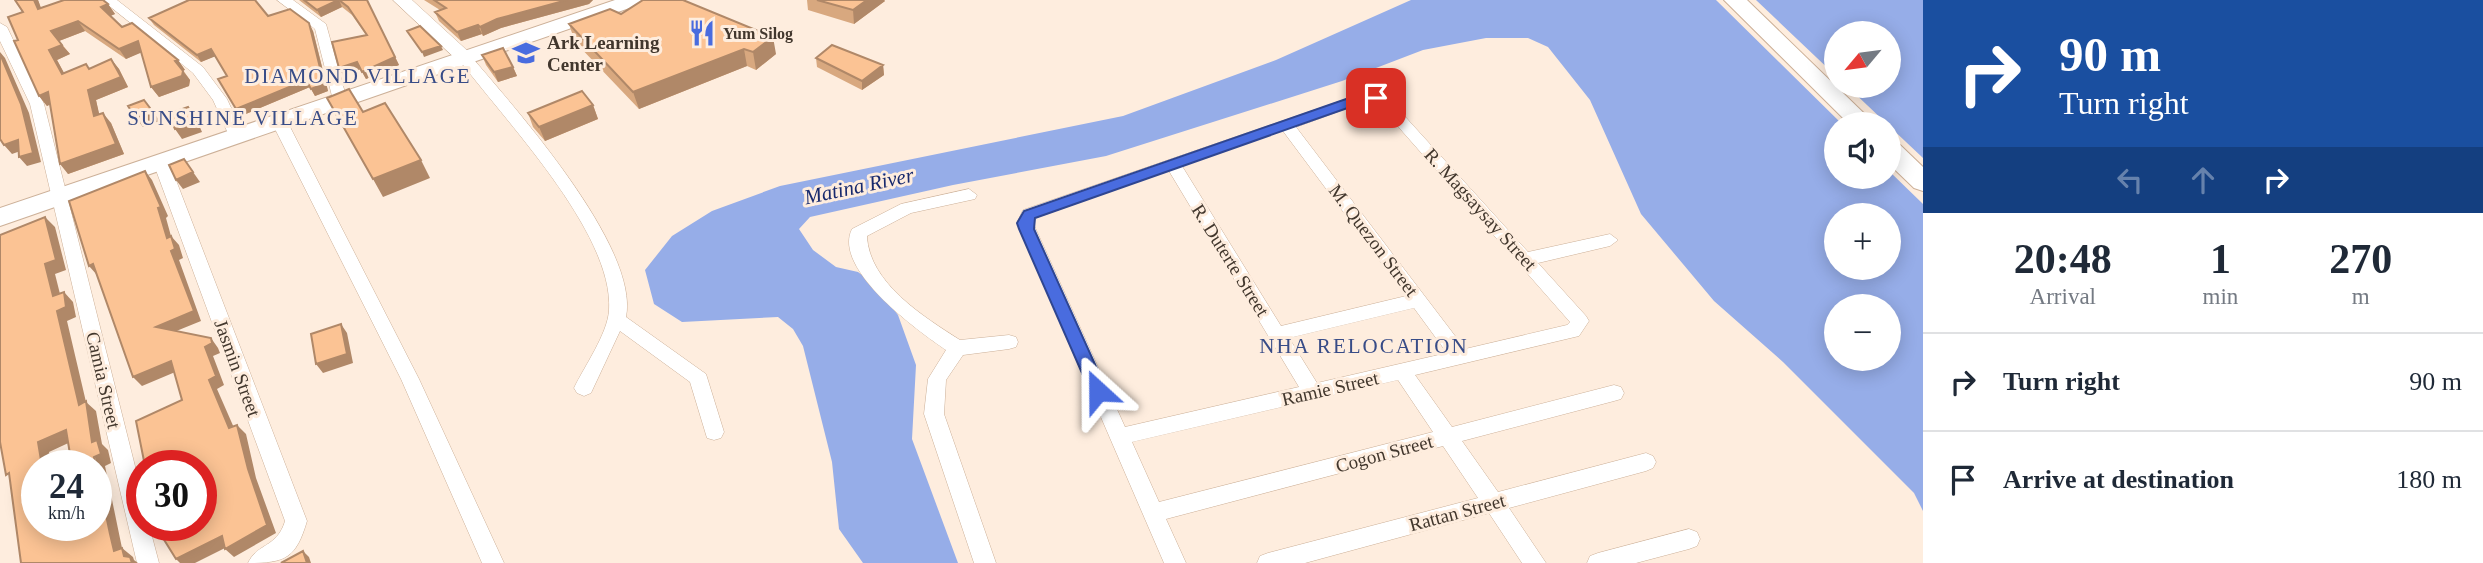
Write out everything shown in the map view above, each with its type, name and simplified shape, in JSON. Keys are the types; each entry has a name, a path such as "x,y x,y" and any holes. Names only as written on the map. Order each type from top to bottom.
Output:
{"main road":[{"path":"0,217 634,0"},
{"path":"1735,0 1851,112"},
{"path":"1901,161 1923,182"}],"street":[{"path":"109,0 198,70 220,99 236,136"},
{"path":"284,0 321,27 340,100"},
{"path":"402,0 465,58 592,224 606,255 617,297 616,320 584,388"},
{"name":"Camia Street","path":"0,27 37,104 148,563"},
{"name":"R. Magsaysay Street","path":"1286,124 1365,97 1376,98 1385,103 1577,316 1580,325"},
{"path":"279,121 410,379 492,563"},
{"path":"1175,563 1027,229 1026,218 1045,207 1286,124"},
{"name":"M. Quezon Street","path":"1286,124 1461,357"},
{"name":"Jasmin Street","path":"161,162 296,521 290,542 260,563"},
{"name":"R. Duterte Street","path":"1172,163 1312,392"},
{"path":"969,195 907,208 858,233 855,247 861,261 910,317 957,348 1009,342"},
{"path":"1526,259 1610,240"},
{"path":"1276,334 1419,300"},
{"path":"616,320 637,331 665,355 694,373 699,379 714,432"},
{"name":"Ramie Street","path":"1119,437 1573,331 1580,325"},
{"path":"957,348 937,379 934,414 985,563"},
{"path":"1402,371 1535,563"},
{"name":"Cogon Street","path":"1153,513 1614,393"},
{"name":"Rattan Street","path":"1268,563 1646,463"},
{"path":"1598,563 1689,539"}],"water":[{"name":"Matina River","path":"1411,0 1923,0 1923,511 1914,493 1783,362 1714,301 1641,214 1590,100 1548,47 1528,38 1486,38 1423,50 1342,81 1106,156 953,185 810,217 799,229 813,250 836,267 858,272 876,286 898,315 916,365 912,439 958,563 863,563 839,529 832,462 803,346 793,329 778,317 682,322 654,304 645,270 672,236 712,211 780,186 1123,116 1276,60"}],"pier":[{"path":"1716,0 1756,0 1824,65 1824,98 1860,98 1874,112 1830,112"},
{"path":"1901,137 1923,158 1923,204 1901,183"}],"building":[{"path":"15,0 34,0 38,9 64,0 103,0 108,4 101,7 122,27 132,23 178,60 175,61 183,71 182,76 151,87 138,41 119,49 78,21 51,31 62,45 49,50 62,74 86,64 89,69 111,59 121,77 88,90 94,116 103,113 116,144 60,164 48,92 39,96 14,41 18,40 8,17 23,12"},
{"path":"189,0 255,0 268,16 290,9 309,23 324,84 311,89 306,80 236,109 218,79 227,76 211,49 197,55 149,18"},
{"path":"304,0 338,0 317,10"},
{"path":"339,0 367,0 395,57 362,72 357,62 339,68 332,42 367,35 348,7"},
{"path":"434,0 567,0 457,32 435,12 446,8"},
{"path":"643,0 683,0 773,37 753,52 744,49 633,92 569,24 610,9 621,14"},
{"path":"817,0 867,0 853,10"},
{"path":"420,26 441,46 422,52 407,31"},
{"path":"832,45 883,65 862,81 816,58"},
{"path":"503,48 513,67 494,72 482,55"},
{"path":"0,54 21,104 33,153 19,157 18,140 4,145 0,139"},
{"path":"349,89 363,112 385,103 421,160 373,179 327,98"},
{"path":"582,91 593,105 539,127 528,113"},
{"path":"144,100 153,112 136,118 128,106"},
{"path":"188,107 196,122 175,129 168,114"},
{"path":"184,159 193,172 176,180 169,165"},
{"path":"145,171 161,207 158,208 167,238 171,236 175,249 171,251 194,311 156,327 211,338 212,343 205,347 216,376 209,380 229,428 237,425 248,469 267,525 225,549 222,536 217,538 217,450 142,450 136,421 182,400 171,361 133,377 93,264 89,266 69,201"},
{"path":"45,217 56,260 45,264 53,296 64,292 66,307 57,311 79,405 86,401 92,442 97,440 100,450 69,450 66,430 38,442 39,450 21,450 21,541 112,541 114,551 122,548 124,556 130,557 132,563 21,563 9,473 6,475 0,442 0,235"},
{"path":"341,324 347,354 316,364 311,334"},
{"path":"165,541 212,541 176,559"},
{"path":"303,551 307,563 281,563"}],"place":[{"name":"Yum Silog","path":"702,33"},
{"name":"Ark Learning Center","path":"526,53"}],"district":[{"name":"DIAMOND VILLAGE","path":"358,76"},
{"name":"SUNSHINE VILLAGE","path":"243,118"},
{"name":"NHA RELOCATION","path":"1364,346"}],"route":[{"path":"1098,391 1027,229 1025,223 1029,214 1365,97 1376,98"}]}
